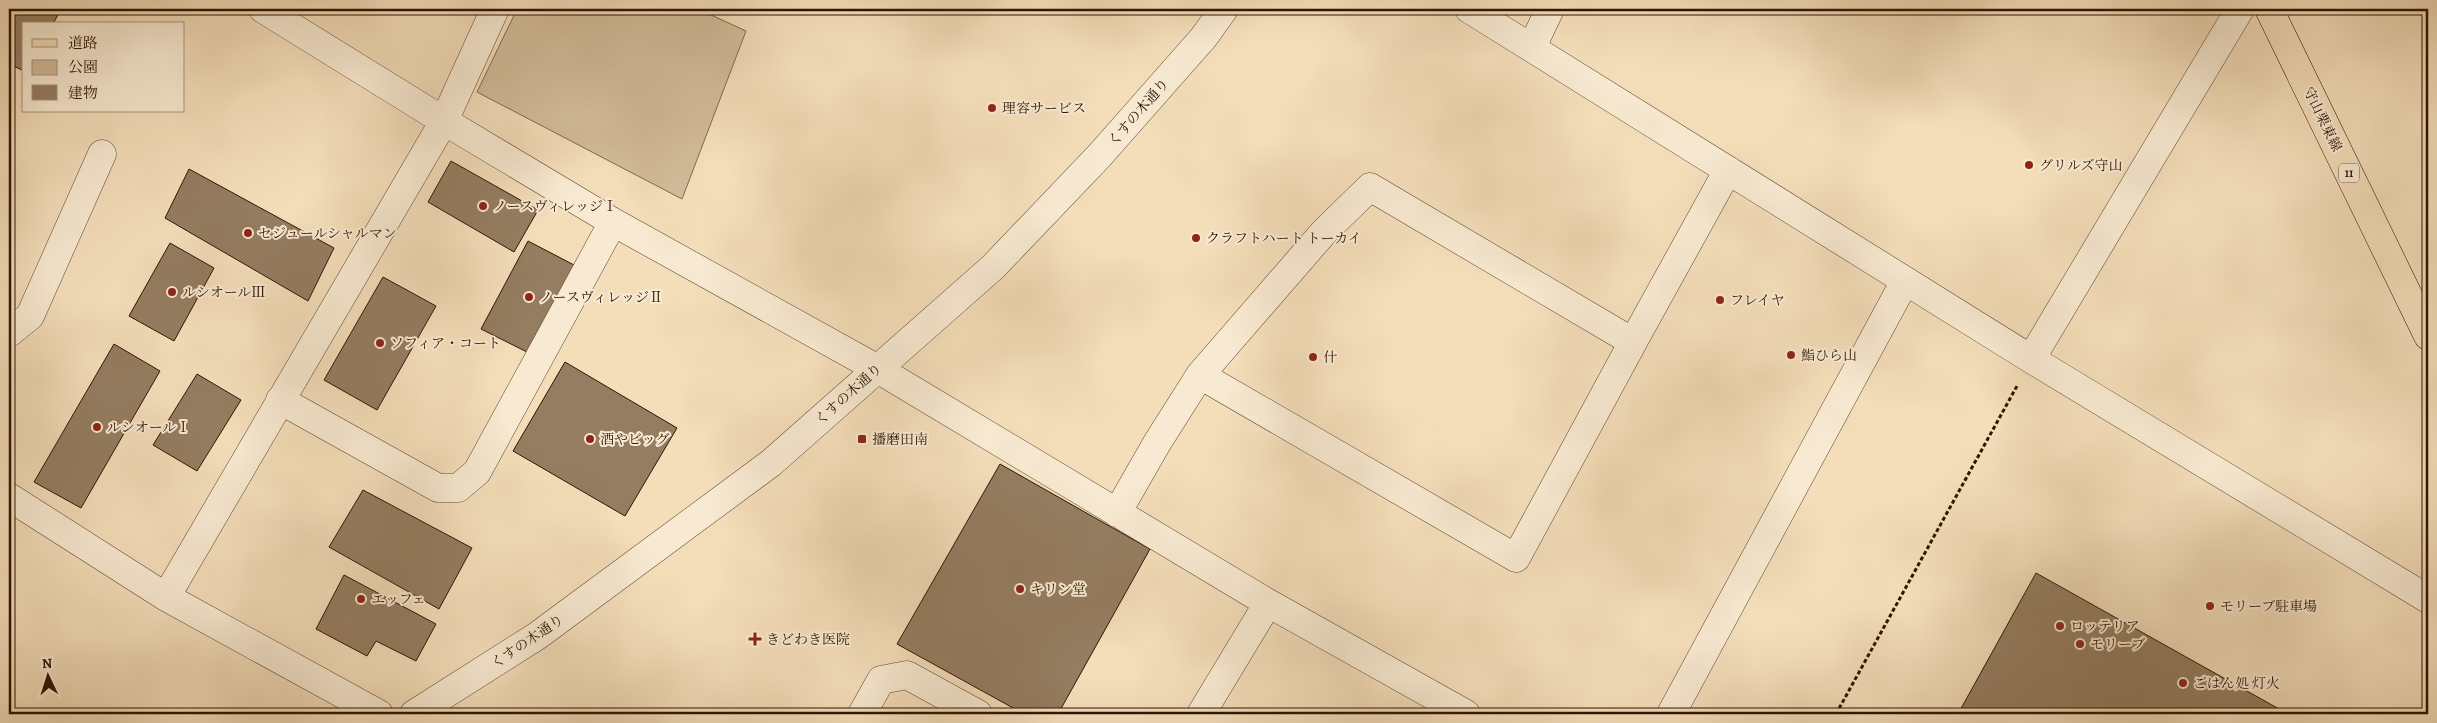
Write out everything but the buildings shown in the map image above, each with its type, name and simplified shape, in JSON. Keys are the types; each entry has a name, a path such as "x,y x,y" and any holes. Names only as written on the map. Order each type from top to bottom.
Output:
{"main road":[{"name":"守山栗東線","path":"2269,9 2428,336"}],"street":[{"path":"263,9 444,121 614,222 876,368 1268,603 1466,714"},
{"path":"166,597 444,121 495,9"},
{"name":"くすの木通り","path":"414,714 537,636 771,463 876,368 993,267 1100,155 1204,37 1224,9"},
{"path":"1469,9 2031,359 2428,599"},
{"path":"1532,47 1550,9"},
{"path":"2031,359 2240,9"},
{"path":"9,332 30,316 102,154"},
{"path":"1200,375 1516,558 1728,170"},
{"path":"1117,513 1157,443 1200,375 1324,232 1370,187 1633,342"},
{"path":"280,400 438,488 458,488 477,472 614,222"},
{"path":"1671,714 1905,281"},
{"path":"9,496 166,597 379,714"},
{"path":"1201,714 1268,603"},
{"path":"862,714 881,680 907,675 978,714"}],"path":[{"path":"1836,714 2031,359"}],"green space":[{"path":"517,9 698,9 746,31 682,199 477,92"}],"place":[{"name":"理容サービス","path":"992,108"},
{"name":"グリルズ守山","path":"2029,165"},
{"name":"ノースヴィレッジⅠ","path":"483,206"},
{"name":"セジュールシャルマン","path":"248,233"},
{"name":"クラフトハート トーカイ","path":"1196,238"},
{"name":"ルシオールⅢ","path":"172,292"},
{"name":"ノースヴィレッジⅡ","path":"529,297"},
{"name":"フレイヤ","path":"1720,300"},
{"name":"ソフィア・コート","path":"380,343"},
{"name":"鮨ひら山","path":"1791,355"},
{"name":"什","path":"1313,357"},
{"name":"ルシオールⅠ","path":"97,427"},
{"name":"酒やビッグ","path":"590,439"},
{"name":"播磨田南","path":"862,439"},
{"name":"キリン堂","path":"1020,589"},
{"name":"エッフェ","path":"361,599"},
{"name":"モリーブ駐車場","path":"2210,606"},
{"name":"ロッテリア","path":"2060,626"},
{"name":"きどわき医院","path":"755,639"},
{"name":"モリーブ","path":"2080,644"},
{"name":"ごはん処 灯火","path":"2183,683"}]}
